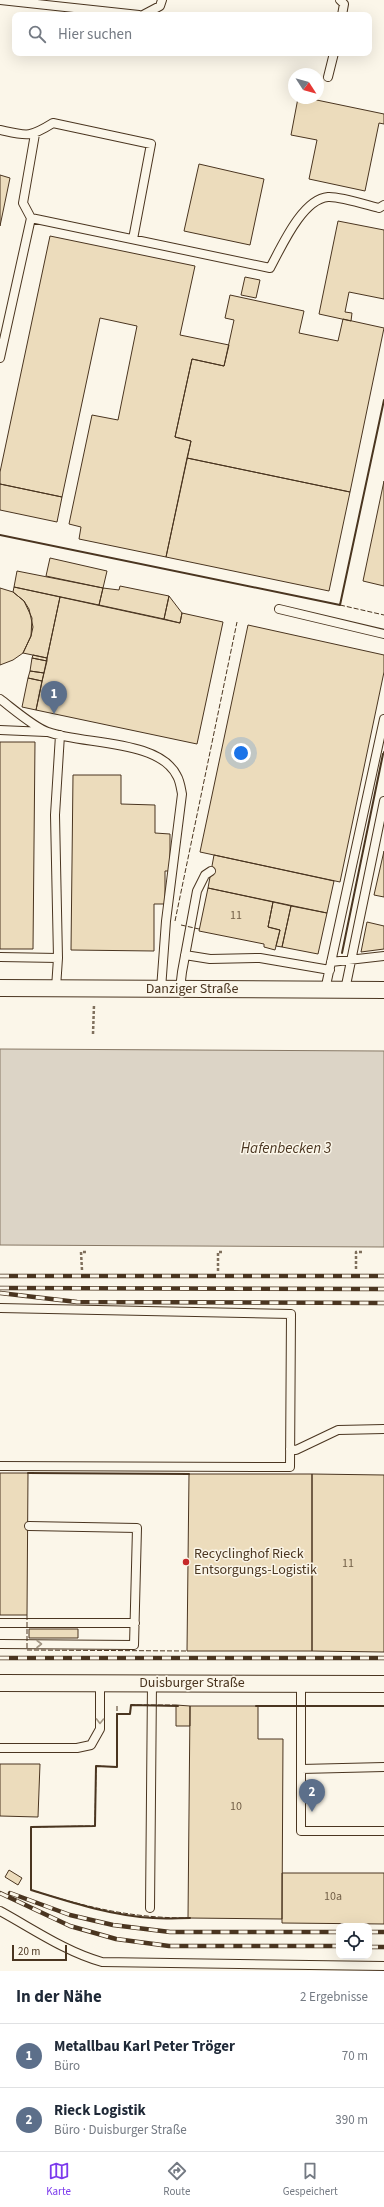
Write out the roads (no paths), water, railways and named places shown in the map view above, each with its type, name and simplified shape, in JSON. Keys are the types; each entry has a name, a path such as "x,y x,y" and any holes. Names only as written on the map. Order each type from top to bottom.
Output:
{"street":[{"name":"Danziger Straße","path":"0,988 384,990"},
{"name":"Duisburger Straße","path":"0,1682 384,1684"}],"lane":[{"path":"0,0 110,12"},
{"path":"149,12 160,6 162,0"},
{"path":"340,0 344,4 343,12"},
{"path":"328,78 333,56"},
{"path":"0,130 21,134 35,134 53,123 151,144 133,239"},
{"path":"0,358 31,218 23,203 35,134"},
{"path":"31,218 270,268 296,222 310,205 328,197 379,208 384,205"},
{"path":"279,610 384,634"},
{"path":"0,699 46,732"},
{"path":"325,990 384,719"},
{"path":"0,730 46,732 60,736 138,748 160,758 177,776 182,794 166,921 161,989"},
{"path":"56,988 58,958 55,815 60,736"},
{"path":"345,990 384,801"},
{"path":"180,989 197,891 205,875 211,871"},
{"path":"185,955 210,959 260,958 330,966 350,960 384,956"},
{"path":"0,957 58,958"},
{"path":"0,1308 291,1314 290,1466 0,1466"},
{"path":"290,1449 296,1450 338,1430 384,1429"},
{"path":"0,1644 134,1645 137,1528 28,1526"},
{"path":"0,1623 135,1623"},
{"path":"0,1748 77,1748 91,1745 100,1729 100,1682"},
{"path":"150,1908 152,1683"},
{"path":"302,1684 301,1831 384,1831"},
{"path":"301,1769 384,1767"},
{"path":"0,1911 63,1946 89,1959 102,1962 384,1966"}],"water":[{"name":"Hafenbecken 3","path":"0,1049 384,1051 384,1247 0,1245"}],"railway":[{"path":"0,1276 384,1276"},
{"path":"0,1288 384,1289"},
{"path":"0,1293 77,1302 384,1303"},
{"path":"0,1658 384,1658"},
{"path":"0,1893 70,1926 116,1939 169,1946 336,1946"},
{"path":"10,1893 70,1915 113,1925 170,1932 336,1932"},
{"path":"372,1932 384,1932"},
{"path":"372,1947 384,1947"}],"place":[{"name":"Metallbau Karl Peter Tröger","path":"54,714"},
{"name":"Recyclinghof Rieck Entsorgungs-Logistik","path":"186,1562"},
{"name":"Rieck Logistik","path":"312,1812"}]}
